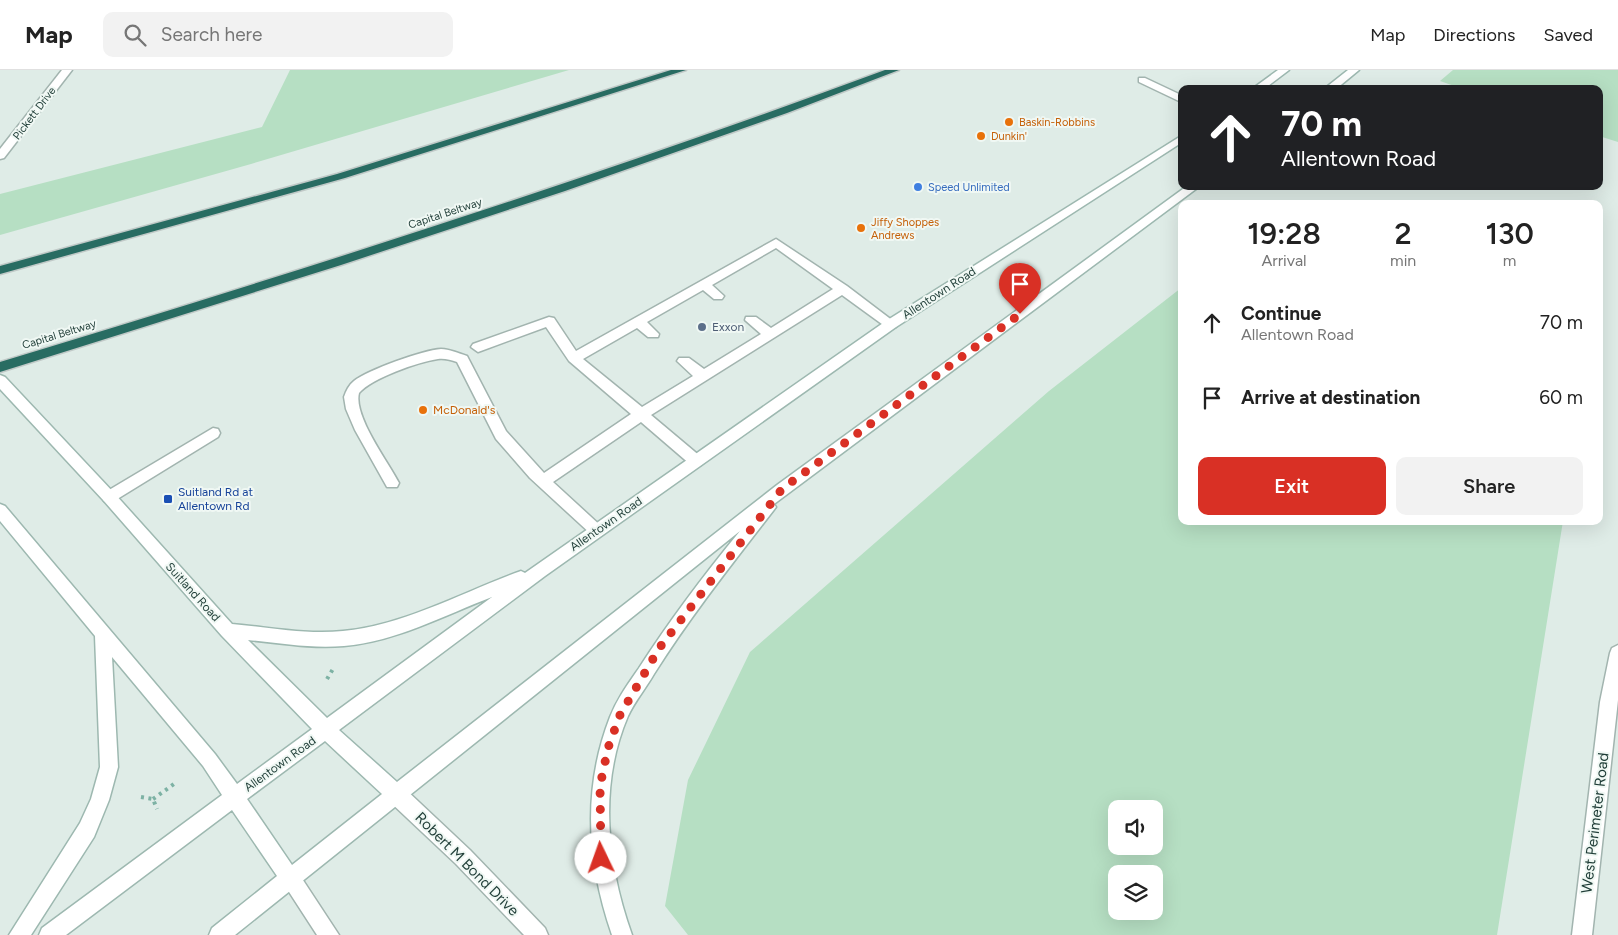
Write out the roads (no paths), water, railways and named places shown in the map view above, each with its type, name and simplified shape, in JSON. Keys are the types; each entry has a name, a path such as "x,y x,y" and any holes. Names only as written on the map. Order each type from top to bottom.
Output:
{"highway":[{"path":"0,270 341,176 681,70"},
{"name":"Capital Beltway","path":"0,367 356,257 596,178 894,70"}],"main road":[{"name":"Pickett Drive","path":"0,156 67,70"},
{"path":"1263,85 1284,70"},
{"path":"1334,85 1354,70"},
{"path":"1142,80 1178,98"},
{"name":"Allentown Road","path":"49,935 539,571 891,324 1178,141"},
{"path":"219,935 782,489 1190,190"},
{"path":"574,358 776,243 891,324"},
{"path":"703,284 718,296"},
{"path":"539,477 843,289"},
{"path":"751,320 770,334"},
{"path":"478,347 549,321 574,358 639,416 696,461"},
{"path":"639,322 653,334"},
{"path":"392,483 378,460 358,418 351,400 352,392 361,383 385,372 438,354 451,354 462,359 501,435 539,477 597,531"},
{"path":"684,361 703,376"},
{"name":"Suitland Road","path":"0,380 109,496 228,631 326,730 396,794"},
{"path":"109,496 213,433"},
{"path":"622,935 608,893 601,858 600,786 608,748 620,715 660,647 782,489"},
{"path":"0,510 210,760 329,935"},
{"path":"228,631 320,639 342,639 368,635 394,628 539,571"},
{"path":"19,935 87,830 100,800 109,767 103,634"},
{"name":"West Perimeter Road","path":"1582,935 1609,702 1618,652"},
{"name":"Robert M Bond Drive","path":"396,794 463,857 538,935"}],"place":[{"name":"Baskin-Robbins","path":"1009,122"},
{"name":"Dunkin'","path":"981,136"},
{"name":"Speed Unlimited","path":"918,187"},
{"name":"Jiffy Shoppes Andrews","path":"861,228"},
{"name":"Exxon","path":"702,327"},
{"name":"McDonald's","path":"423,410"},
{"name":"Suitland Rd at Allentown Rd","path":"168,499"}]}
